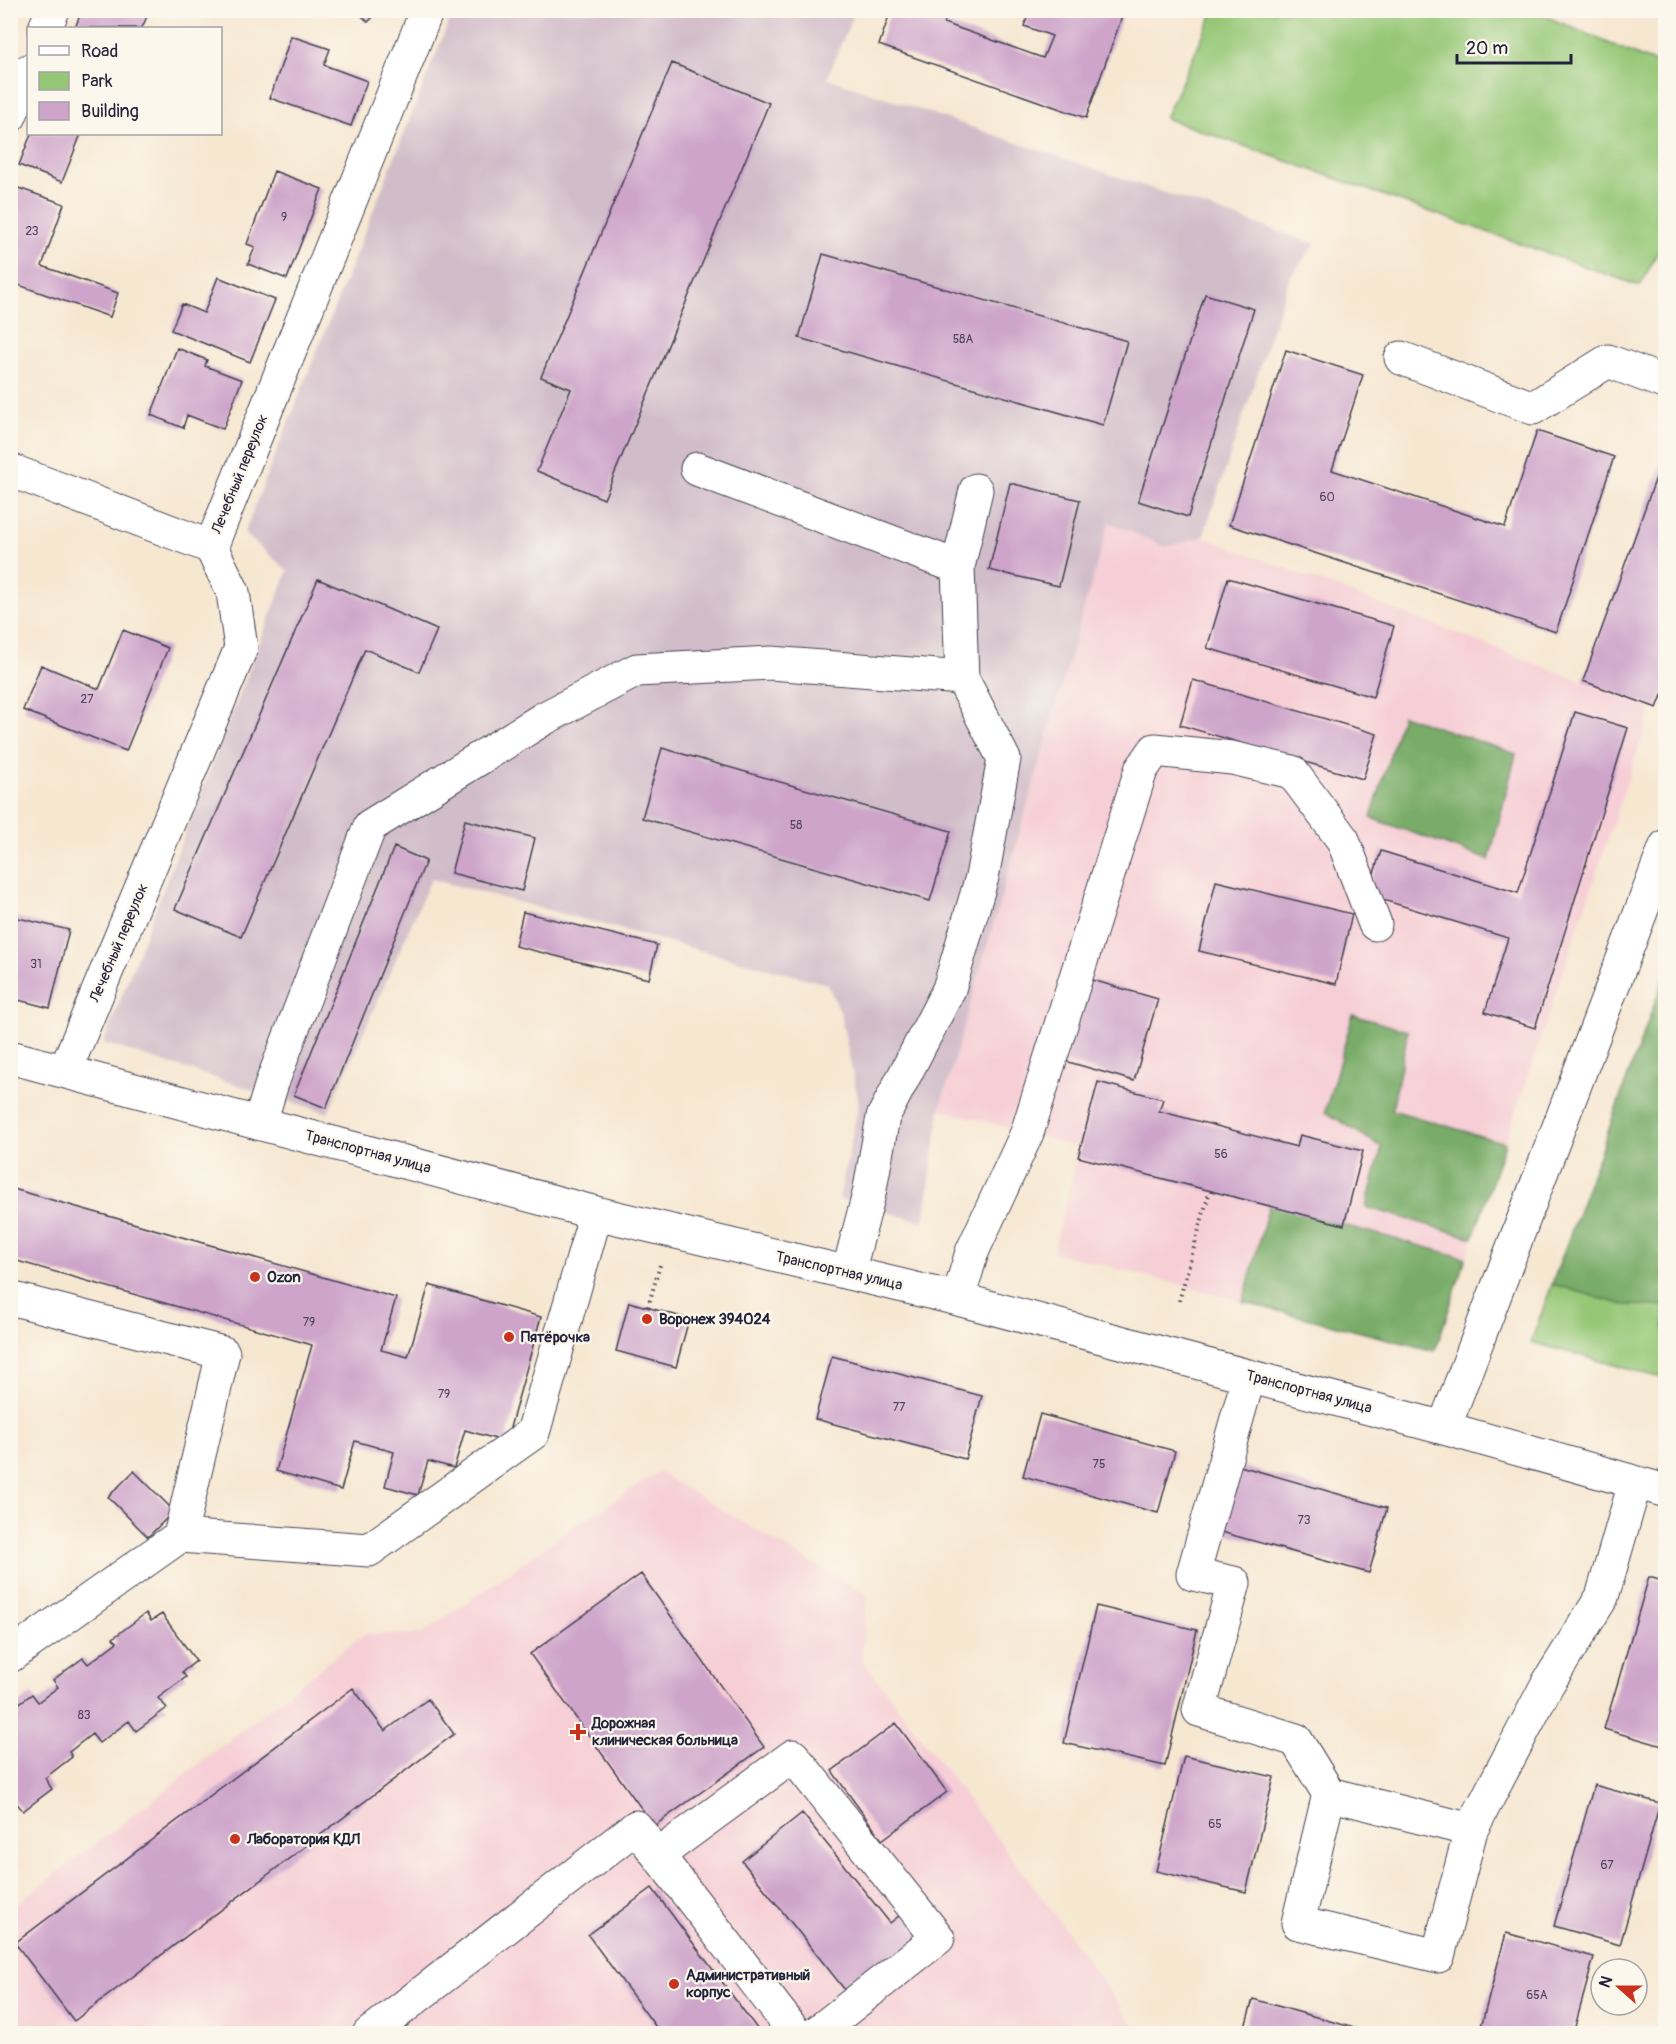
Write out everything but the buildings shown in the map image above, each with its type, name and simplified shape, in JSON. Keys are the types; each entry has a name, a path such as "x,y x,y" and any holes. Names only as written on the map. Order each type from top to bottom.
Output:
{"street":[{"path":"45,27 53,10"},
{"name":"Лечебный переулок","path":"65,1071 241,648 232,592 211,547 427,10"},
{"path":"10,116 27,74"},
{"path":"1401,358 1533,408 1608,361 1665,383"},
{"path":"10,470 211,547"},
{"path":"697,470 958,567"},
{"path":"848,1273 868,1194 883,1117 949,989 984,866 1004,759 962,678 958,567 976,490"},
{"path":"260,1123 272,1083 370,826 543,719 637,670 771,663 962,678"},
{"path":"958,1299 972,1252 1027,1133 1140,770 1155,750 1232,758 1292,772 1343,840 1375,924"},
{"path":"1444,1428 1665,846"},
{"name":"Транспортная улица","path":"12,1062 65,1071 596,1213 958,1299 1444,1428 1650,1487"},
{"path":"10,1656 180,1536 369,1550 533,1433 596,1213"},
{"path":"10,1298 223,1353 180,1536"},
{"path":"1249,1376 1193,1574 1234,1583 1199,1710 1296,1740 1329,1794 1471,1830"},
{"path":"1329,1794 1298,1923 1438,1956 1471,1830 1547,1685 1602,1597 1650,1487"},
{"path":"658,1855 793,1756 938,1938 815,2034"},
{"path":"369,2034 636,1827 796,2034"}],"path":[{"path":"1179,1301 1210,1190"},
{"path":"648,1307 657,1278"}],"shaded area":[{"path":"453,11 855,11 827,78 1315,244 1290,277 1203,537 1166,547 1109,522 940,1109 924,1222 839,1199 859,1104 840,1011 827,984 431,879 328,1113 103,1043 288,571 244,533"},
{"path":"1109,521 1166,547 1203,537 1652,708 1435,1351 1053,1252 1080,1148 940,1109"},
{"name":"Дорожная клиническая больница","path":"658,1472 868,1596 861,1658 1055,1915 1139,2033 11,2034 11,1908 364,1634 422,1634 572,1528"}],"green space":[{"path":"1214,11 1533,11 1665,67 1665,238 1640,286 1165,118"},
{"path":"1402,715 1516,754 1489,860 1371,818"},
{"path":"1665,975 1665,1379 1531,1342"},
{"path":"1665,975 1665,1306 1624,1305 1552,1284"},
{"path":"1353,1015 1408,1031 1392,1110 1505,1143 1473,1238 1366,1207 1382,1147 1325,1112"},
{"path":"1269,1205 1466,1258 1435,1351 1243,1302"}],"place":[{"name":"Ozon","path":"255,1277"},
{"name":"Воронеж 394024","path":"647,1319"},
{"name":"Пятёрочка","path":"509,1337"},
{"name":"Дорожная клиническая больница","path":"578,1732"},
{"name":"Лаборатория КДЛ","path":"235,1839"},
{"name":"Административный корпус","path":"674,1984"}]}
